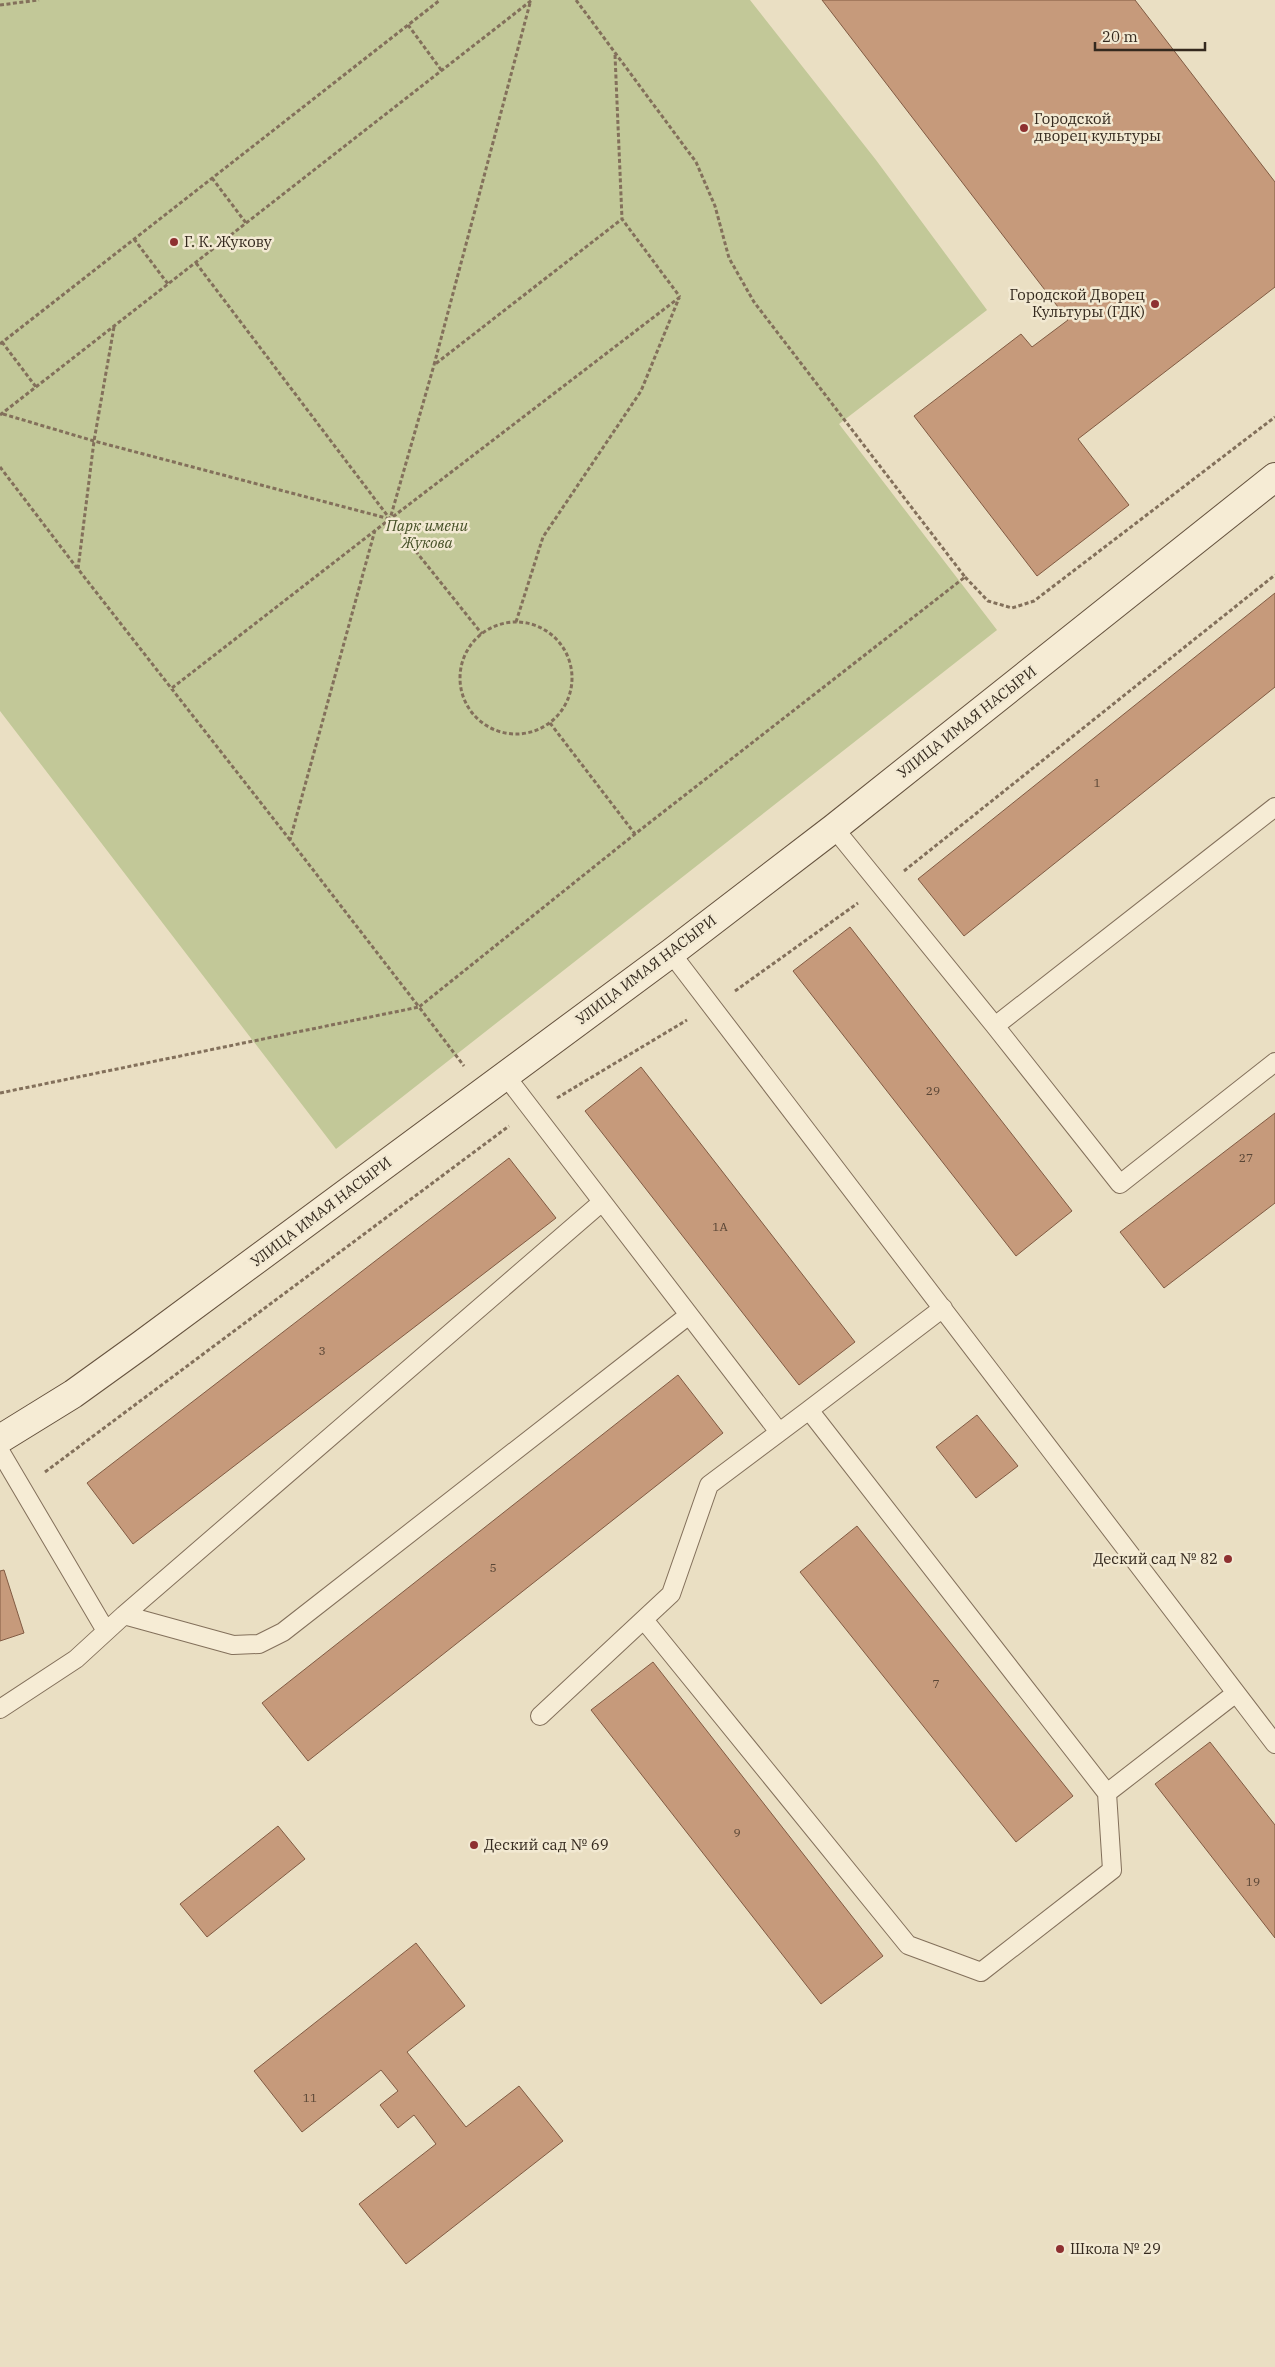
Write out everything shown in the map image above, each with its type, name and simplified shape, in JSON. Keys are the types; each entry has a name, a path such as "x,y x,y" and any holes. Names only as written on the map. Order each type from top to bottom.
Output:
{"street":[{"name":"УЛИЦА ИМАЯ НАСЫРИ","path":"0,1439 73,1394 141,1346 671,953 834,828 1275,477"}],"lane":[{"path":"995,1026 1275,807"},
{"path":"834,828 995,1026 1120,1184 1275,1062"},
{"path":"671,953 1275,1744"},
{"path":"505,1075 779,1432"},
{"path":"0,1709 76,1659 124,1615 602,1202"},
{"path":"540,1716 671,1594 709,1485 943,1308"},
{"path":"124,1615 233,1645 258,1644 283,1632 689,1315"},
{"path":"644,1620 908,1945 981,1972 1112,1870 1106,1793 809,1410"},
{"path":"0,1451 106,1631"},
{"path":"1106,1793 1236,1693"}],"path":[{"path":"0,5 39,0"},
{"path":"36,387 1,343 440,0"},
{"path":"576,0 696,162 715,206 729,258 754,302 965,577 988,601 1012,608 1034,601 1275,417"},
{"path":"1,414 531,1"},
{"path":"390,518 434,365 531,1"},
{"path":"408,25 442,70"},
{"path":"615,54 622,219 680,297"},
{"path":"212,178 246,223"},
{"path":"434,365 622,219"},
{"path":"134,239 168,284"},
{"path":"196,263 390,518 482,634"},
{"path":"172,688 390,518 680,297"},
{"path":"516,622 543,536 641,392 680,297"},
{"path":"78,569 94,442 114,327"},
{"path":"1,414 94,442 390,518"},
{"path":"0,467 466,1069"},
{"path":"290,840 375,530"},
{"path":"20,1485 38,1477 508,1127 737,989 882,886 919,859 1275,575"},
{"path":"0,1093 419,1007 635,834 965,577"},
{"path":"507,622 516,622 526,622 544,629 558,641 568,656 572,675 570,693 563,709 550,723 534,731 516,734 498,732 482,723 469,710 461,692 460,674 464,655 474,640 489,628 507,622"},
{"path":"550,723 635,834"}],"green space":[{"name":"Парк имени Жукова","path":"0,0 750,0 876,160 987,310 839,424 997,630 336,1149 0,711"}],"building":[{"name":"Городской Дворец Культуры (ГДК)","path":"822,0 1135,0 1275,182 1275,287 1078,439 1129,505 1037,576 914,416 1021,334 1032,347 1068,320"},
{"path":"1275,593 1275,687 964,936 918,879"},
{"path":"850,927 1072,1211 1016,1256 793,971"},
{"path":"641,1067 855,1342 799,1385 585,1111"},
{"path":"1275,1113 1275,1203 1164,1288 1120,1232"},
{"path":"509,1158 556,1218 133,1544 87,1483"},
{"path":"678,1375 723,1433 308,1761 262,1703"},
{"path":"977,1415 1018,1466 976,1498 936,1447"},
{"path":"857,1526 1073,1796 1016,1842 800,1572"},
{"path":"4,1570 24,1633 0,1641 0,1571"},
{"path":"653,1662 883,1956 821,2004 591,1710"},
{"path":"1210,1742 1275,1825 1275,1938 1155,1784"},
{"path":"278,1826 305,1859 207,1937 180,1904"},
{"path":"416,1943 465,2006 407,2052 466,2127 519,2086 563,2141 406,2264 359,2204 436,2144 414,2115 398,2128 380,2105 398,2091 381,2070 302,2132 254,2071"}],"place":[{"name":"Городской дворец культуры","path":"1024,128"},
{"name":"Г. К. Жукову","path":"174,242"},
{"name":"Городской Дворец Культуры (ГДК)","path":"1155,304"},
{"name":"Деский сад № 82","path":"1228,1559"},
{"name":"Деский сад № 69","path":"474,1845"},
{"name":"Школа № 29","path":"1060,2249"}]}
